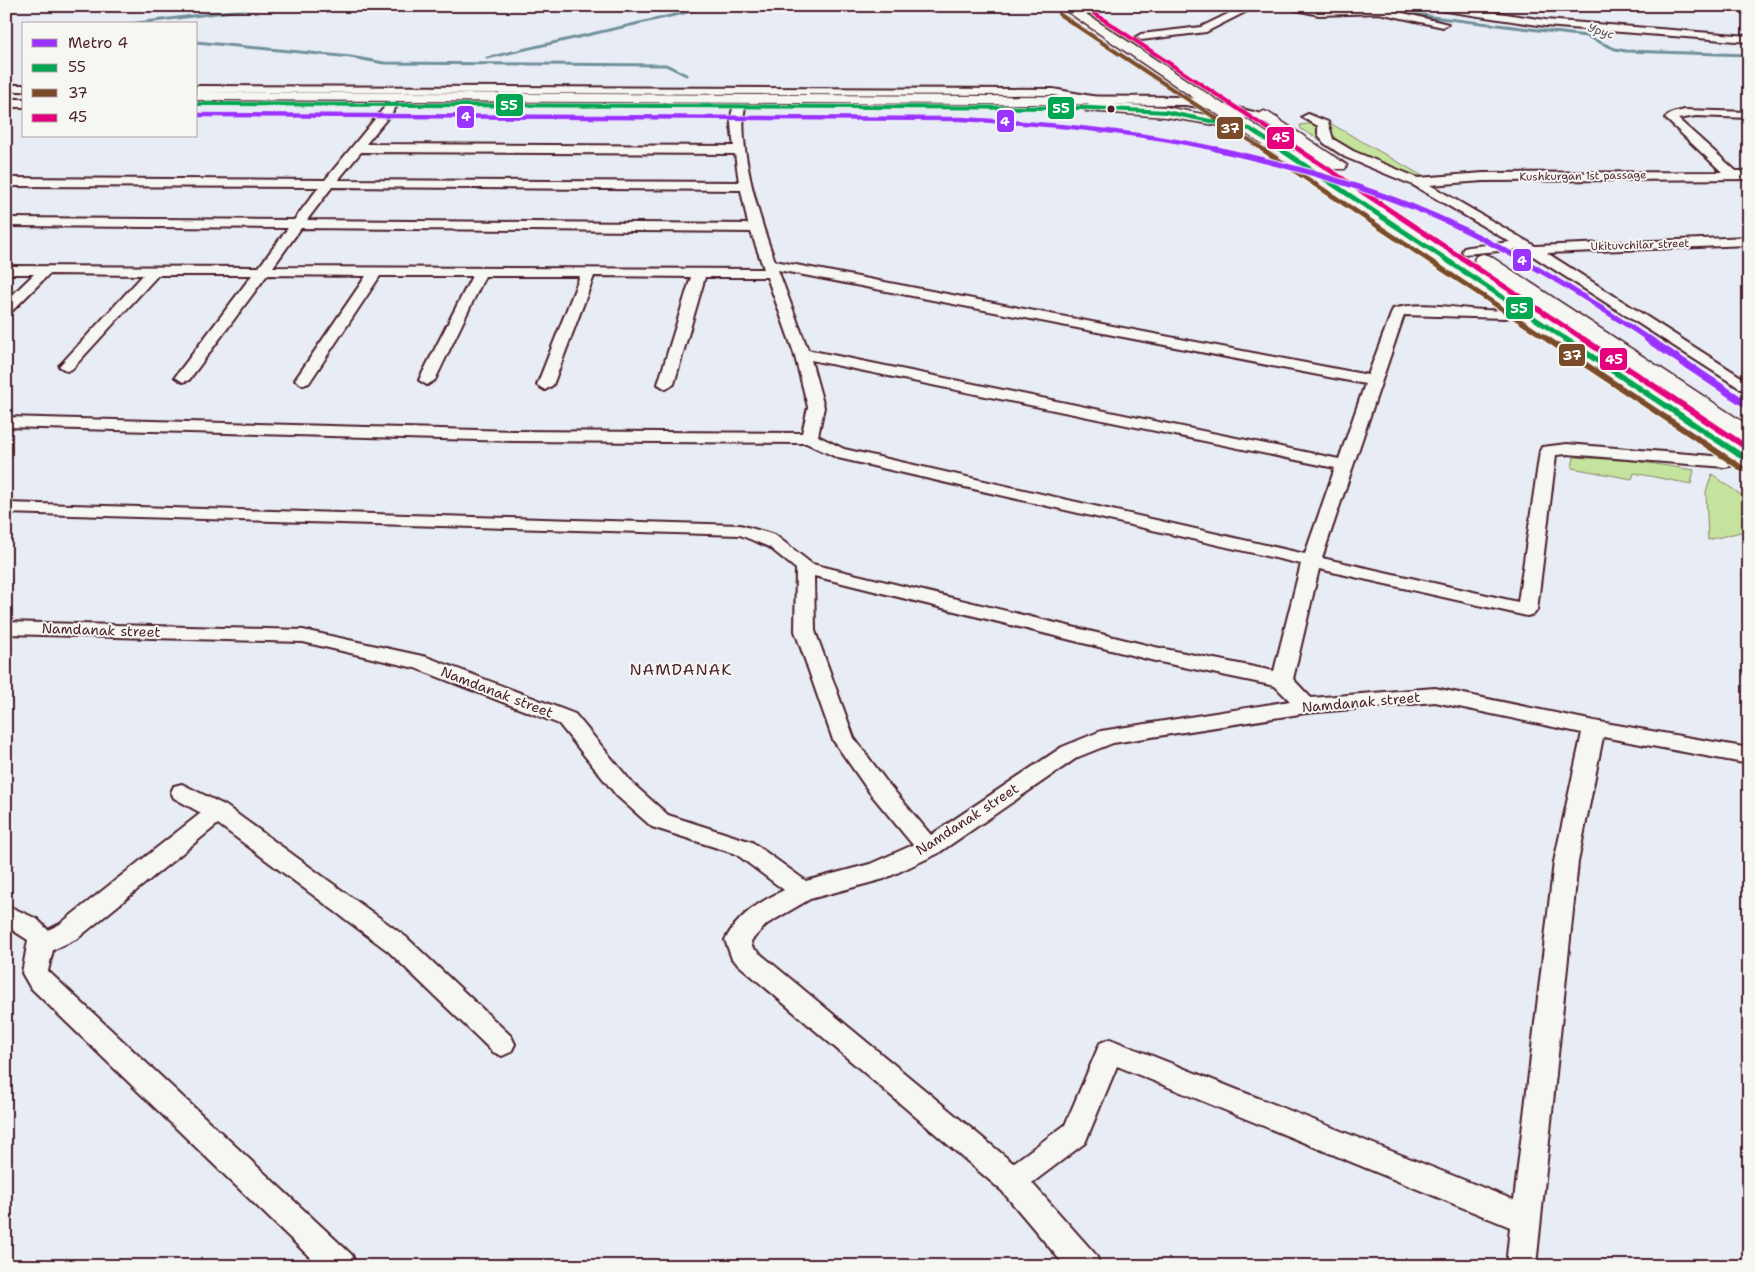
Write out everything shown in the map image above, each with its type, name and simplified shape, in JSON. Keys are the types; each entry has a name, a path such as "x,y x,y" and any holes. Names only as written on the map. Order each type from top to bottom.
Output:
{"highway":[{"path":"1066,6 1084,6"},
{"path":"1066,6 1746,460"},
{"path":"1093,6 1272,121 1746,433"},
{"path":"1125,100 1151,93 1162,86 1163,77 1158,68"},
{"path":"1094,104 1172,113 1247,126"}],"main road":[{"path":"6,96 22,96"},
{"path":"198,96 1217,106 1229,102 1233,96"},
{"path":"1094,104 1125,100 1185,101 1217,106 1272,121"},
{"path":"6,103 22,103"},
{"path":"198,104 739,106 762,103"},
{"path":"1247,126 1272,121"}],"street":[{"path":"1141,37 1203,30 1252,6"},
{"path":"1284,6 1319,12 1379,10 1443,24"},
{"path":"1432,6 1465,9 1554,24 1749,39"},
{"path":"1716,6 1749,9"},
{"path":"6,88 22,88"},
{"path":"198,89 1044,92 1071,94 1094,104"},
{"path":"183,377 328,184 392,105"},
{"path":"739,106 736,121 746,186 756,228 802,353 816,407 809,438"},
{"path":"1733,175 1671,118 1675,115 1686,114 1749,116"},
{"path":"1308,117 1324,124 1324,134 1328,142 1349,154 1417,182 1528,247 1749,389"},
{"path":"358,148 741,150"},
{"name":"Kushkurgan 1st passage","path":"1417,182 1527,176 1749,175"},
{"path":"6,182 746,186"},
{"path":"6,222 756,228"},
{"name":"Ukituvchilar street","path":"1469,251 1528,247 1749,241"},
{"path":"6,270 699,272 772,268 1374,382"},
{"path":"6,309 46,270"},
{"path":"68,366 155,270"},
{"path":"303,380 376,271"},
{"path":"427,380 481,271"},
{"path":"545,385 589,272"},
{"path":"666,384 699,272"},
{"path":"1282,680 1312,560 1398,312 1408,309 1505,314 1523,310"},
{"path":"802,353 1345,465"},
{"path":"6,422 514,436 809,438 838,453 1527,610 1548,452 1567,449 1725,462 1746,460"},
{"path":"6,508 740,530 760,534 776,542 805,568 1156,654 1282,680 1306,706"},
{"path":"805,568 806,631 844,740 878,788 929,848"},
{"name":"Namdanak street","path":"6,628 303,636 420,662 567,719 625,790 660,821 744,848 803,891 876,872 929,848 1070,752 1109,736 1306,706 1435,695 1594,728 1749,756"},
{"path":"1521,1266 1566,862 1594,728"},
{"path":"182,792 218,812 397,944 502,1044"},
{"path":"41,944 69,931 218,812"},
{"path":"803,891 756,918 744,929 738,940 741,952 1012,1180 1085,1266"},
{"path":"6,915 33,929 41,944 35,968 39,979 341,1266"},
{"path":"1012,1180 1075,1134 1110,1051 1525,1219"}],"green space":[{"path":"1094,13 1221,96 1215,96 1088,14"},
{"path":"1328,122 1426,178 1357,161 1301,129 1300,125"},
{"path":"1574,457 1635,461 1694,470 1691,484 1634,473 1632,479 1572,468"},
{"path":"1712,474 1749,501 1749,530 1708,540 1706,492"}],"waterway":[{"path":"146,22 272,6"},
{"path":"487,58 714,6"},
{"name":"Урус","path":"1388,6 1432,17 1586,36 1615,49 1626,51 1749,55"},
{"path":"198,42 351,57 384,63 666,65 686,75"}],"metro line":[{"name":"4","path":"198,115 866,117 961,119 1022,122 1082,128 1203,146 1263,159 1322,176 1436,217 1477,236 1518,258 1596,305 1749,406"}],"transit line":[{"name":"45","path":"1083,6 1749,449"},
{"name":"37","path":"1059,14 1743,469"},
{"name":"55","path":"198,104 1091,108 1166,112 1250,129 1749,461"}],"district":[{"name":"NAMDANAK","path":"681,669"}]}
